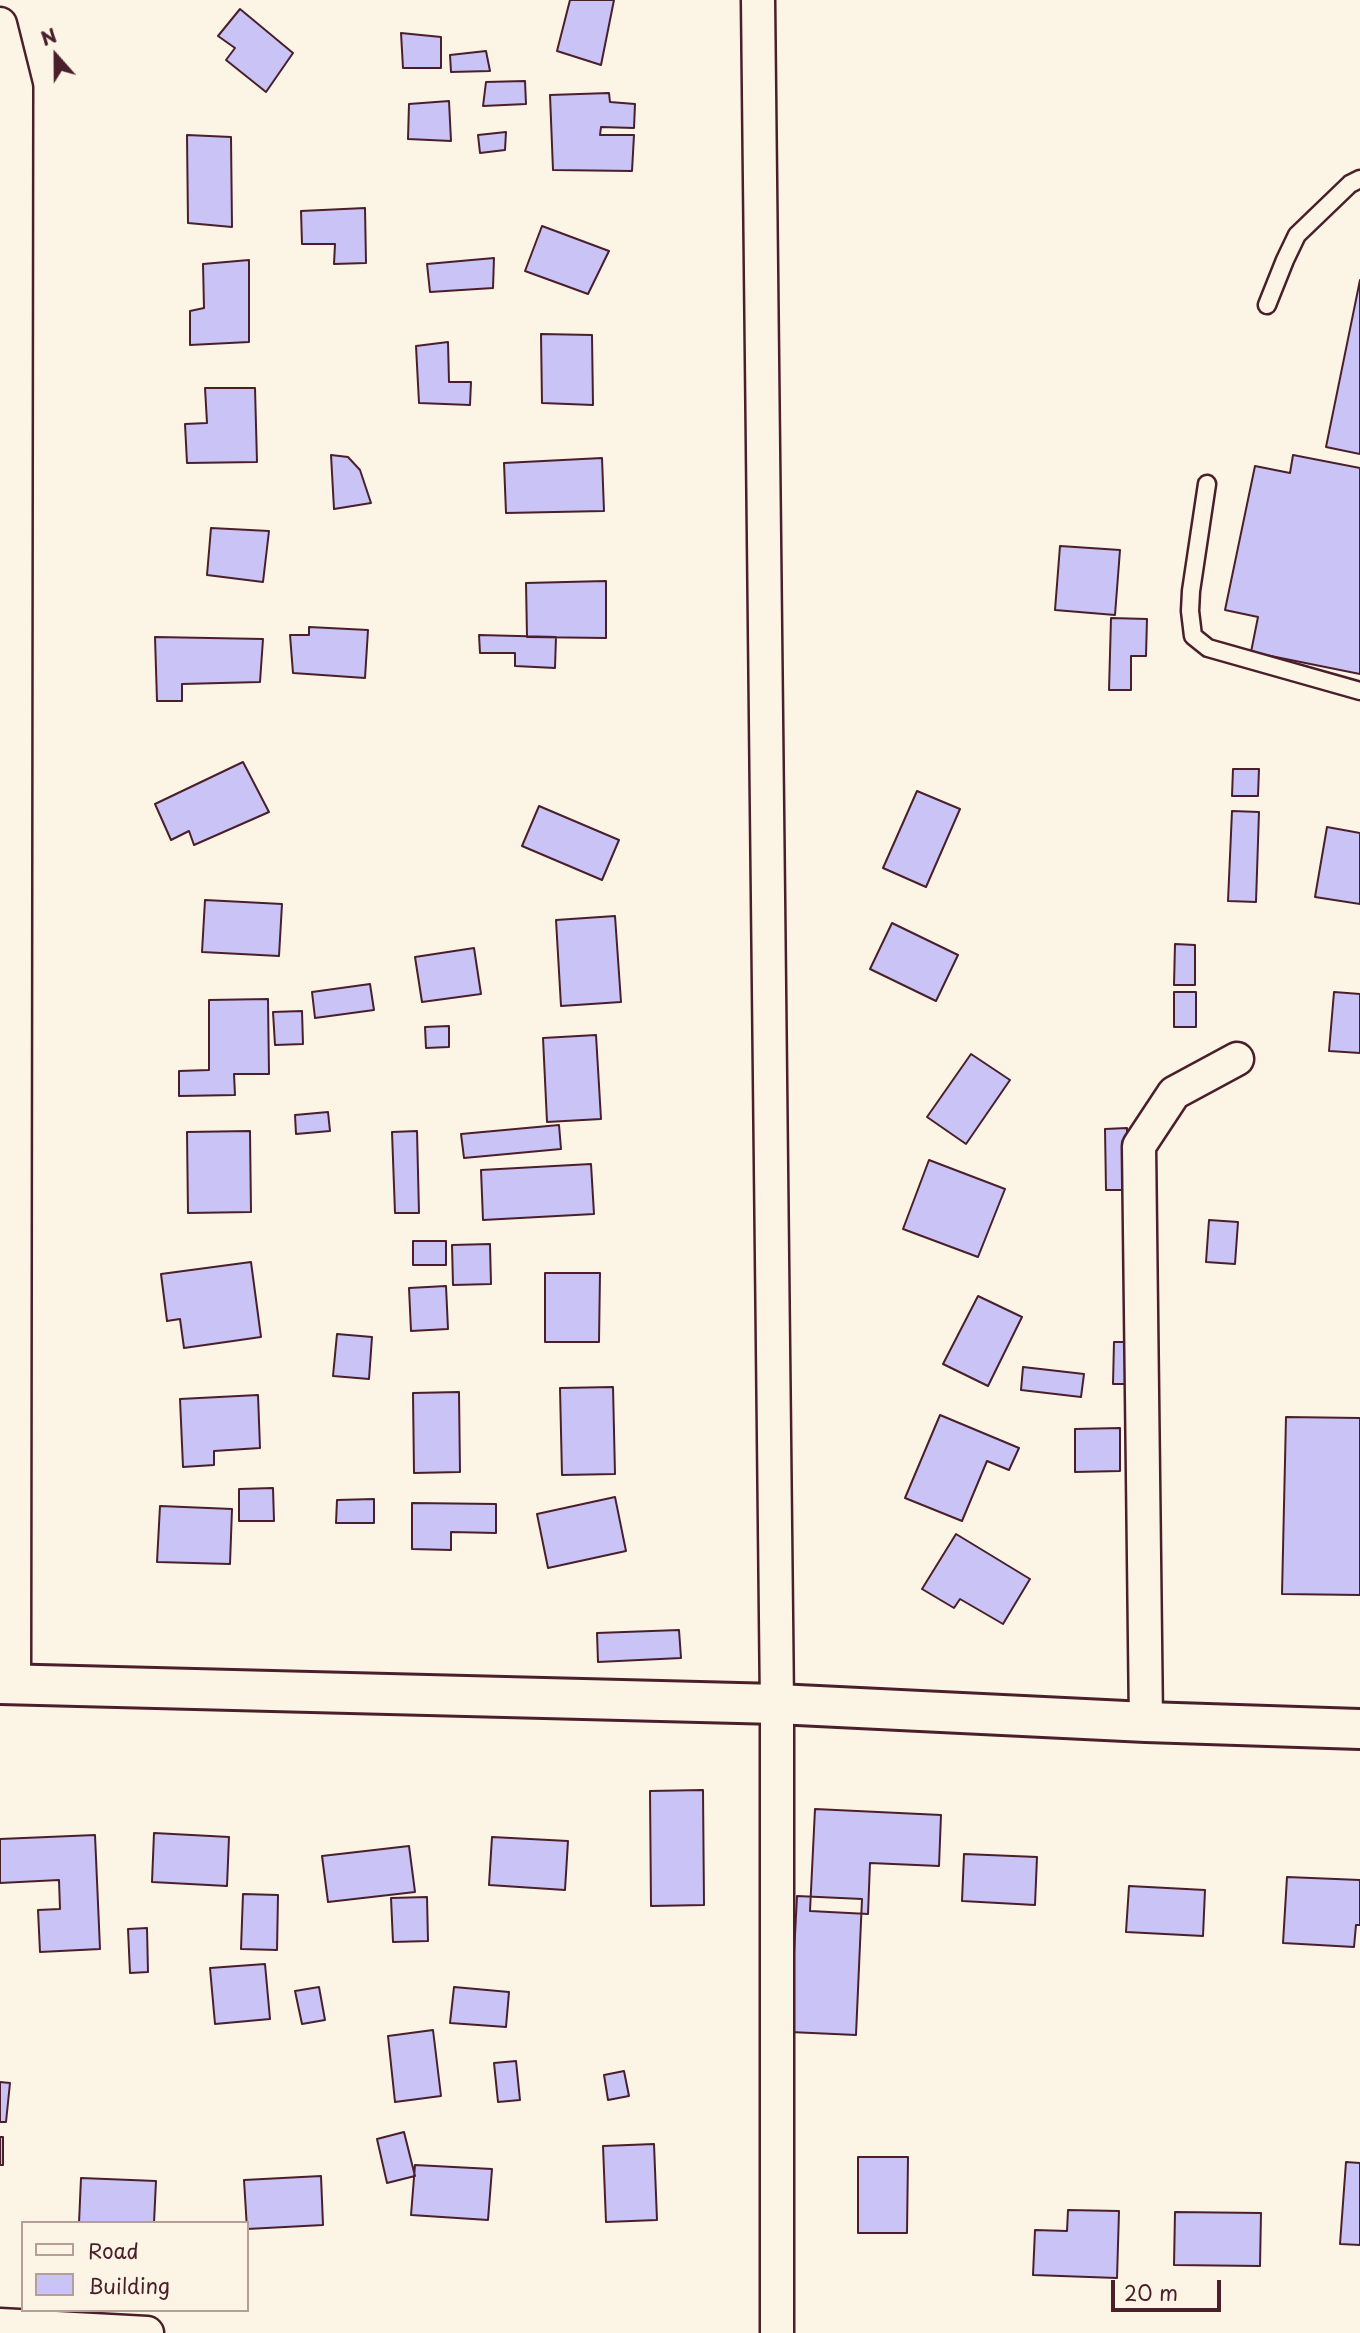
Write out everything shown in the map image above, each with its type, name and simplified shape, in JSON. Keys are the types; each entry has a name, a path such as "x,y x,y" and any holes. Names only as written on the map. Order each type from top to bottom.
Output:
{"street":[{"path":"758,0 777,1704 777,2333"},
{"path":"0,24 16,88 8,682 7,1685 777,1704 1146,1722 1360,1729"},
{"path":"1146,1722 1139,1146 1174,1093 1237,1059"},
{"path":"0,2325 147,2333"}],"lane":[{"path":"1267,306 1284,260 1297,235 1350,184 1360,179"},
{"path":"1208,484 1191,592 1193,636 1208,648 1360,691"}],"building":[{"path":"570,0 614,0 601,65 557,51"},
{"path":"240,9 293,53 266,92 226,60 235,48 218,36"},
{"path":"401,33 441,37 441,68 403,68"},
{"path":"486,51 490,71 451,72 450,55"},
{"path":"525,81 526,104 483,106 486,82"},
{"path":"609,93 610,102 635,104 634,128 601,127 600,135 634,135 632,171 553,170 550,95"},
{"path":"449,101 451,141 408,139 409,104"},
{"path":"506,132 505,150 480,153 478,135"},
{"path":"187,135 231,137 232,227 188,223"},
{"path":"365,208 366,263 334,264 335,244 302,244 301,211"},
{"path":"542,226 609,251 588,294 525,271"},
{"path":"494,258 493,288 430,292 427,264"},
{"path":"249,260 249,342 190,345 190,311 204,308 203,264"},
{"path":"1360,280 1360,454 1326,447"},
{"path":"541,334 592,335 593,405 542,403"},
{"path":"448,342 449,382 471,382 470,405 419,403 416,346"},
{"path":"205,388 255,388 257,462 187,463 185,424 207,423"},
{"path":"331,455 348,457 360,470 371,503 334,509"},
{"path":"1293,455 1360,468 1360,674 1251,652 1258,617 1225,610 1255,466 1290,473"},
{"path":"602,458 604,511 506,513 504,463"},
{"path":"211,528 269,531 263,582 207,575"},
{"path":"1060,546 1120,550 1115,615 1055,610"},
{"path":"606,581 606,638 527,637 526,583"},
{"path":"1111,618 1147,619 1146,656 1131,656 1131,690 1109,690"},
{"path":"309,627 368,630 365,678 293,673 290,635 309,635"},
{"path":"479,635 556,637 555,668 515,666 515,653 480,653"},
{"path":"155,637 263,639 260,682 182,684 182,701 157,701"},
{"path":"243,762 269,812 194,845 189,831 171,840 155,804"},
{"path":"1233,769 1259,769 1258,796 1232,796"},
{"path":"917,791 960,809 926,887 883,868"},
{"path":"539,806 619,840 602,880 522,846"},
{"path":"1232,811 1259,812 1256,902 1228,901"},
{"path":"1327,827 1360,833 1360,904 1315,897"},
{"path":"205,900 282,904 279,956 202,952"},
{"path":"615,916 621,1002 561,1006 556,920"},
{"path":"892,923 958,955 936,1001 870,969"},
{"path":"1175,944 1195,945 1195,985 1174,985"},
{"path":"474,948 481,994 422,1002 415,957"},
{"path":"370,984 374,1010 315,1018 312,992"},
{"path":"1174,992 1196,992 1196,1027 1174,1027"},
{"path":"1334,992 1360,994 1360,1053 1329,1051"},
{"path":"268,999 269,1074 234,1074 235,1095 179,1096 179,1071 209,1070 209,1000"},
{"path":"302,1011 303,1044 275,1045 273,1012"},
{"path":"449,1026 449,1047 426,1048 425,1027"},
{"path":"596,1035 601,1119 547,1122 543,1038"},
{"path":"971,1054 1010,1080 966,1144 927,1117"},
{"path":"328,1112 330,1131 296,1134 295,1115"},
{"path":"559,1125 561,1149 464,1158 461,1134"},
{"path":"1127,1128 1127,1190 1106,1190 1105,1129"},
{"path":"250,1131 251,1212 188,1213 187,1132"},
{"path":"417,1131 419,1213 395,1213 392,1132"},
{"path":"929,1160 1005,1189 978,1257 903,1229"},
{"path":"591,1164 594,1214 483,1220 481,1170"},
{"path":"1209,1220 1238,1222 1235,1264 1206,1262"},
{"path":"413,1241 446,1241 446,1265 413,1265"},
{"path":"490,1244 491,1284 453,1285 452,1245"},
{"path":"251,1262 261,1337 184,1348 180,1319 167,1321 161,1274"},
{"path":"545,1273 600,1273 599,1342 545,1342"},
{"path":"446,1286 448,1329 411,1331 409,1288"},
{"path":"978,1296 1022,1317 988,1386 943,1364"},
{"path":"337,1334 372,1337 369,1379 333,1376"},
{"path":"1114,1342 1134,1342 1134,1384 1113,1384"},
{"path":"1023,1367 1084,1374 1081,1397 1021,1390"},
{"path":"613,1387 615,1474 562,1475 560,1388"},
{"path":"459,1392 460,1472 414,1473 413,1393"},
{"path":"258,1395 260,1448 214,1451 214,1465 183,1467 180,1399"},
{"path":"940,1415 1019,1448 1009,1470 987,1461 962,1521 905,1498"},
{"path":"1286,1417 1360,1418 1360,1595 1282,1594"},
{"path":"1120,1428 1120,1471 1075,1472 1075,1429"},
{"path":"273,1488 274,1521 239,1521 239,1489"},
{"path":"615,1497 626,1551 548,1568 537,1514"},
{"path":"374,1499 374,1523 336,1523 337,1500"},
{"path":"412,1503 496,1504 496,1533 451,1532 451,1550 412,1549"},
{"path":"160,1506 232,1509 230,1564 157,1562"},
{"path":"956,1534 1030,1579 1003,1624 960,1599 954,1608 922,1589"},
{"path":"679,1630 681,1658 598,1662 597,1633"},
{"path":"703,1790 704,1905 651,1906 650,1791"},
{"path":"815,1809 941,1815 939,1866 870,1863 868,1914 810,1911"},
{"path":"154,1833 229,1837 227,1886 152,1882"},
{"path":"95,1835 100,1949 40,1952 38,1910 60,1909 59,1880 0,1883 0,1839"},
{"path":"492,1837 568,1841 565,1890 489,1885"},
{"path":"409,1846 415,1892 328,1902 322,1856"},
{"path":"964,1854 1037,1857 1035,1905 962,1901"},
{"path":"1287,1877 1360,1880 1360,1925 1356,1925 1354,1947 1283,1943"},
{"path":"1129,1886 1205,1890 1203,1936 1126,1932"},
{"path":"243,1894 278,1895 277,1950 241,1949"},
{"path":"797,1896 862,1899 856,2035 790,2032"},
{"path":"427,1897 428,1941 393,1942 391,1898"},
{"path":"147,1928 148,1972 130,1973 128,1929"},
{"path":"265,1964 270,2019 215,2024 210,1968"},
{"path":"319,1987 325,2020 302,2024 295,1991"},
{"path":"454,1987 509,1992 506,2027 450,2023"},
{"path":"433,2030 441,2096 395,2102 388,2036"},
{"path":"516,2061 520,2100 498,2102 494,2063"},
{"path":"624,2071 629,2096 608,2100 604,2075"},
{"path":"0,2082 10,2083 6,2122 0,2122"},
{"path":"404,2132 415,2176 387,2183 377,2139"},
{"path":"0,2137 3,2137 3,2165 0,2165"},
{"path":"654,2144 657,2220 606,2222 603,2146"},
{"path":"858,2157 908,2157 907,2233 858,2233"},
{"path":"1346,2162 1360,2163 1360,2245 1340,2244"},
{"path":"415,2165 492,2169 488,2220 411,2215"},
{"path":"321,2176 323,2225 248,2229 244,2180"},
{"path":"81,2178 156,2181 154,2221 79,2221"},
{"path":"1068,2210 1119,2211 1117,2278 1033,2275 1035,2230 1067,2231"},
{"path":"1175,2212 1261,2213 1260,2266 1174,2265"}]}
